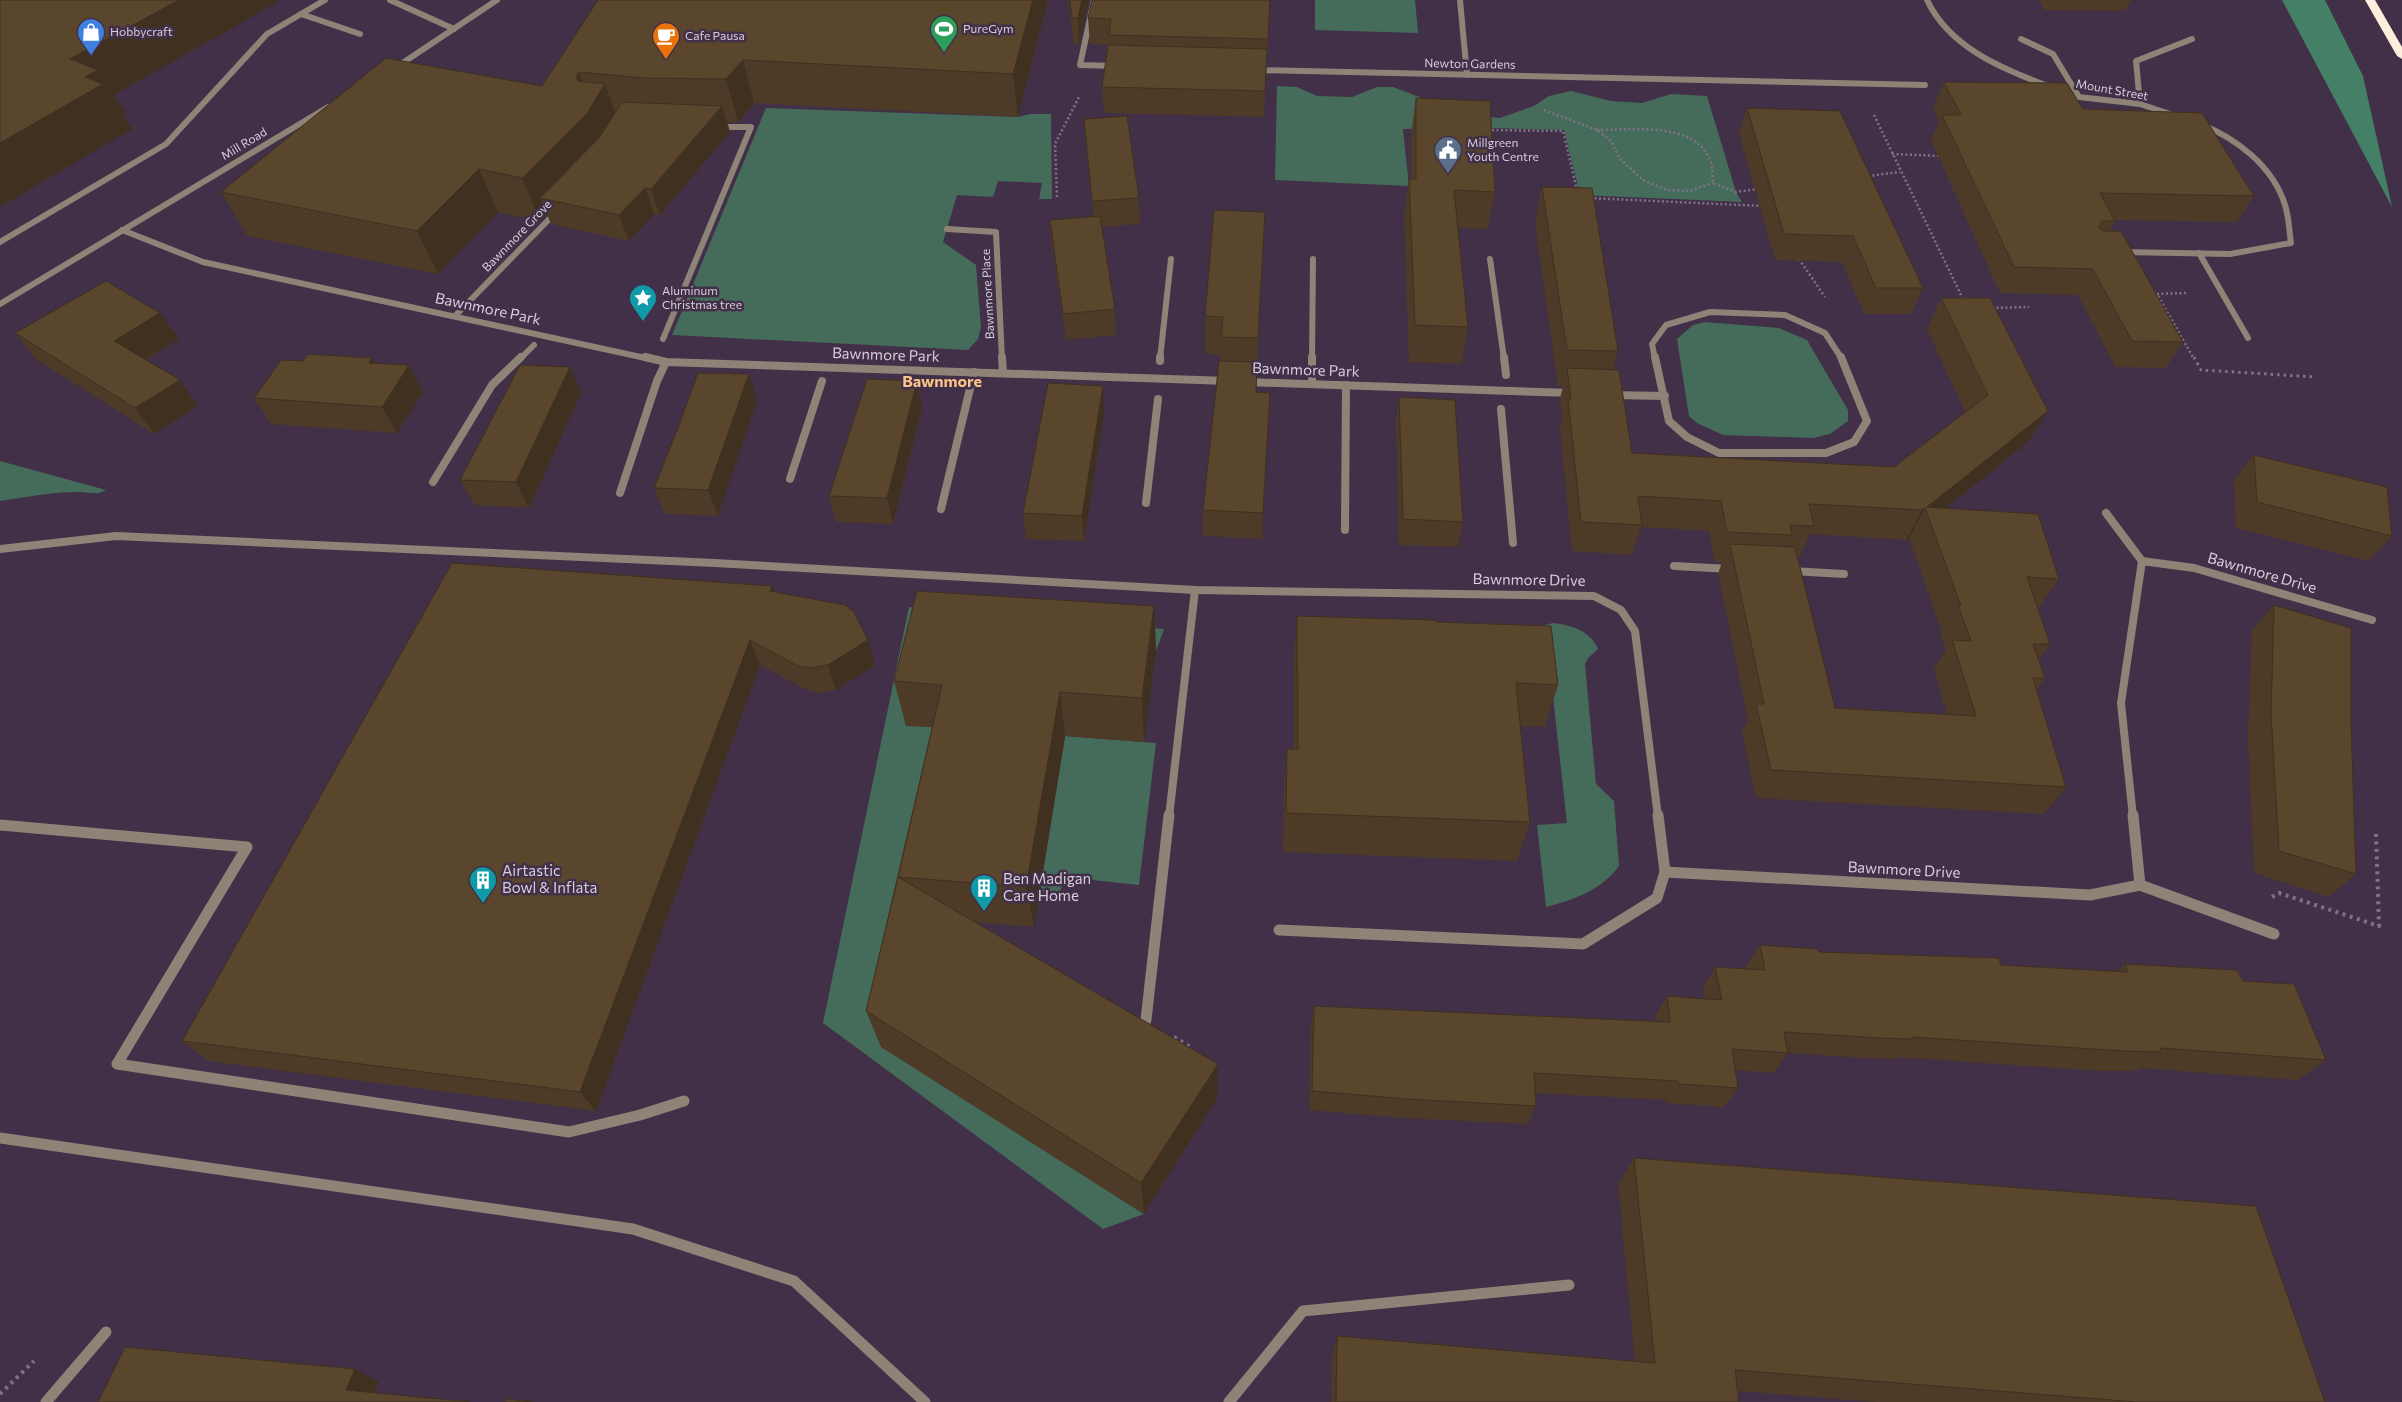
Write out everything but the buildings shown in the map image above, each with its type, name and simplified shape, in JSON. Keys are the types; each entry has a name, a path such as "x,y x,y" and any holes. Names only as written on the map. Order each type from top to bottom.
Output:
{"highway":[{"path":"2370,0 2402,56"}],"street":[{"path":"0,242 166,144 267,34 325,0"},
{"path":"390,0 454,29"},
{"path":"385,73 497,0"},
{"path":"1094,0 1080,64 1120,66"},
{"path":"1460,0 1467,75"},
{"path":"1927,0 1937,20 1973,50 2032,80 2051,87"},
{"path":"302,14 360,34"},
{"path":"2022,39 2052,54 2079,97"},
{"path":"2140,104 2136,61 2192,39"},
{"name":"Newton Gardens","path":"1248,70 1925,85"},
{"name":"Mount Street","path":"2060,90 2079,97 2140,104 2185,119"},
{"name":"Mill Road","path":"0,304 334,104"},
{"path":"2108,252 2230,254 2292,243 2285,202 2264,166 2220,131 2194,122"},
{"path":"663,339 751,127 704,126"},
{"name":"Bawnmore Grove","path":"456,315 565,202"},
{"name":"Bawnmore Place","path":"947,229 996,232 1003,373"},
{"name":"Bawnmore Park","path":"122,230 203,262 456,315 666,362 1232,381"},
{"path":"2199,254 2248,338"},
{"path":"1160,361 1172,259"},
{"path":"1312,384 1313,259"},
{"path":"1490,259 1506,375"},
{"path":"1710,312 1785,315 1825,333 1844,362 1867,421 1854,442 1826,453 1719,453 1687,437 1669,421 1652,344 1666,325 1710,312"},
{"path":"433,482 492,385 534,345"},
{"path":"620,492 657,381 666,362"},
{"path":"941,509 974,372"},
{"path":"790,479 822,381"},
{"name":"Bawnmore Park","path":"1242,382 1578,393"},
{"path":"1345,530 1346,385"},
{"path":"1597,394 1665,396"},
{"path":"1146,504 1158,399"},
{"path":"1501,409 1513,543"},
{"path":"2106,513 2142,561 2121,703 2140,885 2274,934"},
{"name":"Bawnmore Drive","path":"0,549 116,536 705,563 1195,590 1594,596 1621,610 1635,631 1665,872 1657,898 1583,944 1279,930"},
{"name":"Bawnmore Drive","path":"2142,561 2194,568 2372,620"},
{"path":"1674,566 1740,569"},
{"path":"1778,571 1844,574"},
{"path":"1146,1020 1195,590"},
{"path":"0,825 247,847 117,1064 569,1132 640,1115 684,1101"},
{"name":"Bawnmore Drive","path":"1665,872 2090,895 2140,885"},
{"path":"0,1138 633,1229 794,1281 925,1402"},
{"path":"1229,1402 1304,1311 1569,1285"},
{"path":"46,1402 106,1332"}],"path":[{"path":"1057,197 1055,144 1081,91 1080,64"},
{"path":"1861,84 1900,172 1968,309"},
{"path":"1543,109 1597,130 1611,141 1619,158 1642,180 1667,190 1689,191 1714,183 1736,192 1764,189"},
{"path":"1492,130 1563,131 1578,197"},
{"path":"1597,130 1674,131 1697,142 1710,158 1714,183"},
{"path":"1892,154 1948,156"},
{"path":"1861,177 1900,172"},
{"path":"1588,198 1764,206 1754,190"},
{"path":"1796,254 1837,315 1825,333"},
{"path":"1985,308 2029,307"},
{"path":"2265,902 2279,893 2378,926 2376,834"},
{"path":"1146,1020 1198,1053"}],"green space":[{"path":"1315,0 1415,0 1418,33 1315,30"},
{"path":"2282,0 2325,0 2363,76 2392,207"},
{"path":"1277,86 1297,87 1317,96 1352,97 1377,87 1393,87 1467,115 1500,118 1534,106 1549,96 1571,91 1611,101 1642,103 1671,94 1707,96 1736,192 1742,202 1580,195 1564,130 1490,128 1403,129 1409,186 1275,180"},
{"path":"766,108 1018,117 1030,114 1051,114 1052,199 1039,199 1042,183 998,181 993,197 957,195 943,242 976,265 981,327 978,339 968,350 672,335"},
{"path":"1705,322 1779,328 1807,340 1848,410 1848,421 1830,434 1813,438 1723,435 1697,423 1689,416 1677,339 1693,325"},
{"path":"0,461 106,490 96,493 59,493 0,501"},
{"path":"909,607 1164,629 1156,651 928,637 906,725 952,729 882,1047 1144,1214 1103,1229 823,1023"},
{"path":"1553,623 1567,625 1580,630 1591,638 1598,649 1588,658 1585,664 1596,784 1614,801 1619,866 1596,888 1546,907 1537,825 1567,823 1545,625"},
{"path":"1065,736 1156,743 1139,885 1064,877 1059,897 1039,895"}],"place":[{"name":"PureGym","path":"944,53"},
{"name":"Hobbycraft","path":"91,56"},
{"name":"Cafe Pausa","path":"666,60"},
{"name":"Millgreen Youth Centre","path":"1448,174"},
{"name":"Aluminum Christmas tree","path":"643,322"},
{"name":"Airtastic Bowl & Inflata","path":"483,904"},
{"name":"Ben Madigan Care Home","path":"984,912"}],"district":[{"name":"Bawnmore","path":"942,381"}]}
